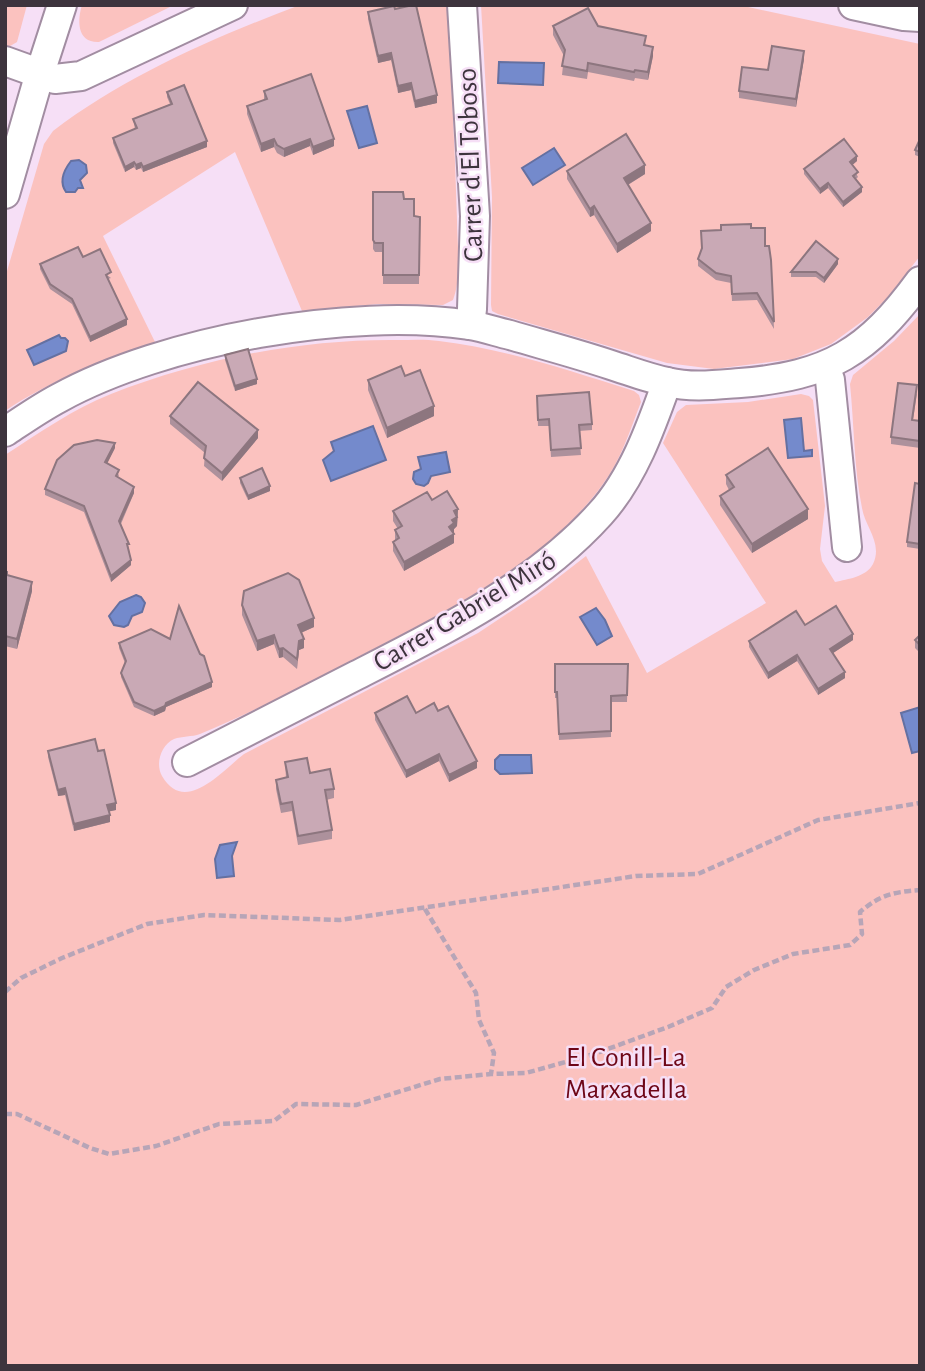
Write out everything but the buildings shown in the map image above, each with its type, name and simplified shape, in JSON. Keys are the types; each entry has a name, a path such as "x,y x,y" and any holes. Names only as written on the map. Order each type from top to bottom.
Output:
{"street":[{"path":"5,194 62,5"},
{"path":"5,61 55,79 81,76 233,5"},
{"name":"Carrer d'El Toboso","path":"462,5 475,216 470,325"},
{"path":"853,5 920,17"},
{"path":"5,432 60,397 109,375 213,342 268,331 325,324 402,320 470,325 667,382 696,387 798,375 825,366 854,350 878,332 920,281"},
{"path":"825,366 830,380 847,548"},
{"name":"Carrer Gabriel Miró","path":"187,762 430,638 506,591 564,549 601,513 626,479 667,382"}],"path":[{"path":"5,992 21,978 62,958 147,924 204,915 340,920 636,876 698,874 818,820 920,803"},
{"path":"5,1114 17,1114 109,1154 156,1146 219,1124 274,1121 296,1104 356,1105 440,1079 526,1073 594,1054 712,1008 726,987 754,970 793,954 850,945 862,934 860,912 875,899 896,892 920,890"},
{"path":"425,909 476,993 479,1020 494,1053 491,1074"}],"green space":[{"path":"5,5 27,5 17,42 5,49"},
{"path":"82,5 174,5 99,42 86,39 80,30"},
{"path":"300,5 447,5 458,260 453,300 443,305 378,304 302,311 235,152 103,236 155,342 78,372 5,411 5,278 44,144 53,131 140,75 236,30"},
{"path":"481,5 739,5 920,44 920,256 887,298 868,317 831,344 793,359 714,369 667,363 492,311 492,197"},
{"name":"El Conill-La Marxadella","path":"920,314 920,1366 5,1366 5,455 83,407 145,382 215,361 324,343 423,340 489,349 634,391 639,395 641,402 625,444 603,484 580,512 524,561 427,621 302,686 200,734 169,742 159,761 162,776 171,787 182,792 193,791 215,779 244,754 478,633 537,594 586,556 647,673 766,603 663,443 677,412 686,405 748,402 801,394 809,396 813,400 825,506 820,549 822,561 835,582 866,572 873,564 876,549 859,493 850,384 853,375 894,341"}],"water":[{"path":"499,62 544,63 543,85 498,83"},
{"path":"367,106 377,143 359,148 347,111"},
{"path":"554,148 565,165 533,185 522,168"},
{"path":"79,160 86,165 87,173 80,180 83,188 66,192 63,184 64,172 71,161"},
{"path":"59,335 68,341 66,351 34,365 27,350"},
{"path":"801,418 804,451 812,450 812,456 788,458 784,420"},
{"path":"373,426 386,460 331,481 323,460 334,451 331,442"},
{"path":"446,452 450,472 431,476 424,486 416,484 413,479 414,472 421,469 418,457"},
{"path":"136,595 145,603 142,612 132,616 124,627 114,625 109,616 120,602"},
{"path":"596,608 612,636 597,645 580,617"},
{"path":"920,707 920,751 912,753 901,713"},
{"path":"500,755 531,755 532,773 500,774 495,769 495,760"},
{"path":"237,842 232,856 234,876 217,878 215,859 220,845"}]}
